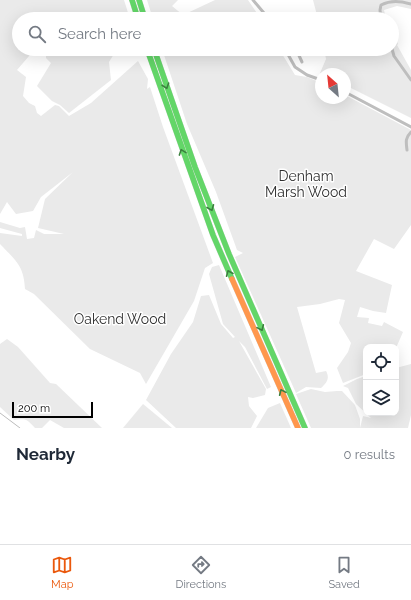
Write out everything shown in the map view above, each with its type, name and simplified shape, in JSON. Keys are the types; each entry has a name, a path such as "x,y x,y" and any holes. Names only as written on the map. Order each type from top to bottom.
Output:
{"highway":[{"path":"132,0 136,12"},
{"path":"139,0 143,12"},
{"path":"149,56 186,163 213,235 298,428"},
{"path":"156,56 195,167 226,248 305,428"}],"street":[{"path":"253,0 263,12"},
{"path":"380,12 381,5 393,1 411,4"},
{"path":"289,56 295,67 307,75 315,78"},
{"path":"299,56 302,62"},
{"path":"394,56 411,80"},
{"path":"351,95 411,127"},
{"path":"407,150 407,137 411,132"}],"green space":[{"name":"Oakend Wood","path":"0,0 124,0 128,12 12,12 12,56 29,56 17,70 26,77 23,96 29,103 35,106 37,113 41,116 55,105 59,106 69,116 91,103 138,61 148,79 147,89 150,87 163,127 213,263 205,268 194,301 146,384 140,373 90,349 34,294 25,289 21,268 0,244 0,233 22,236 22,234 0,228 0,222 20,228 25,227 27,239 34,238 36,230 44,234 64,234 38,228 45,199 73,172 41,197 33,211 16,214 7,202 0,214"},
{"path":"147,0 178,0 172,6 179,12 151,12"},
{"path":"215,0 248,0 256,12 189,12"},
{"path":"313,0 411,0 411,9 397,6 384,10 384,12 316,12"},
{"path":"399,49 411,70 411,118 351,88 351,68 322,68 326,59 325,56 399,56"},
{"path":"46,56 113,56 109,62 111,80 69,113 60,105 52,101 37,86 51,63"},
{"name":"Denham Marsh Wood","path":"164,56 283,56 295,75 307,77 315,80 315,104 351,104 351,98 411,130 411,225 394,249 374,239 356,271 392,285 386,313 360,307 357,317 369,318 368,323 382,326 384,322 403,332 398,344 363,344 363,375 343,383 337,368 348,352 351,343 339,323 345,300 339,299 320,304 297,307 316,373 326,371 328,378 321,388 306,387 296,393 235,257 243,253 237,250 216,192 187,124"},
{"path":"219,265 271,387 267,389 245,347 239,341 266,389 265,395 253,398 248,397 249,406 257,416 251,428 176,428 146,400 171,354 193,322 201,296 209,295 221,324 233,338 235,337 223,324 209,274 212,267"},
{"path":"7,339 18,347 50,383 56,384 102,428 64,428 50,420 42,428 35,428 26,420 14,420 0,407 0,344"},
{"path":"411,364 411,415 408,428 360,428 363,416 371,418 369,416 399,416 399,367"},
{"path":"363,377 363,411 356,404 348,388 343,386"},
{"path":"311,389 325,392 342,391 355,405 360,419 360,428 311,428 296,394"},
{"path":"280,403 291,428 256,428 268,408"},
{"path":"143,404 172,428 123,428"}],"waterway":[{"path":"0,413 20,428"}],"traffic: fast":[{"path":"132,0 136,12"},
{"path":"139,0 143,12"},
{"path":"149,56 213,235 232,279"},
{"path":"156,56 195,167 229,254 305,428"}],"traffic: slow":[{"path":"232,279 298,428"}]}
